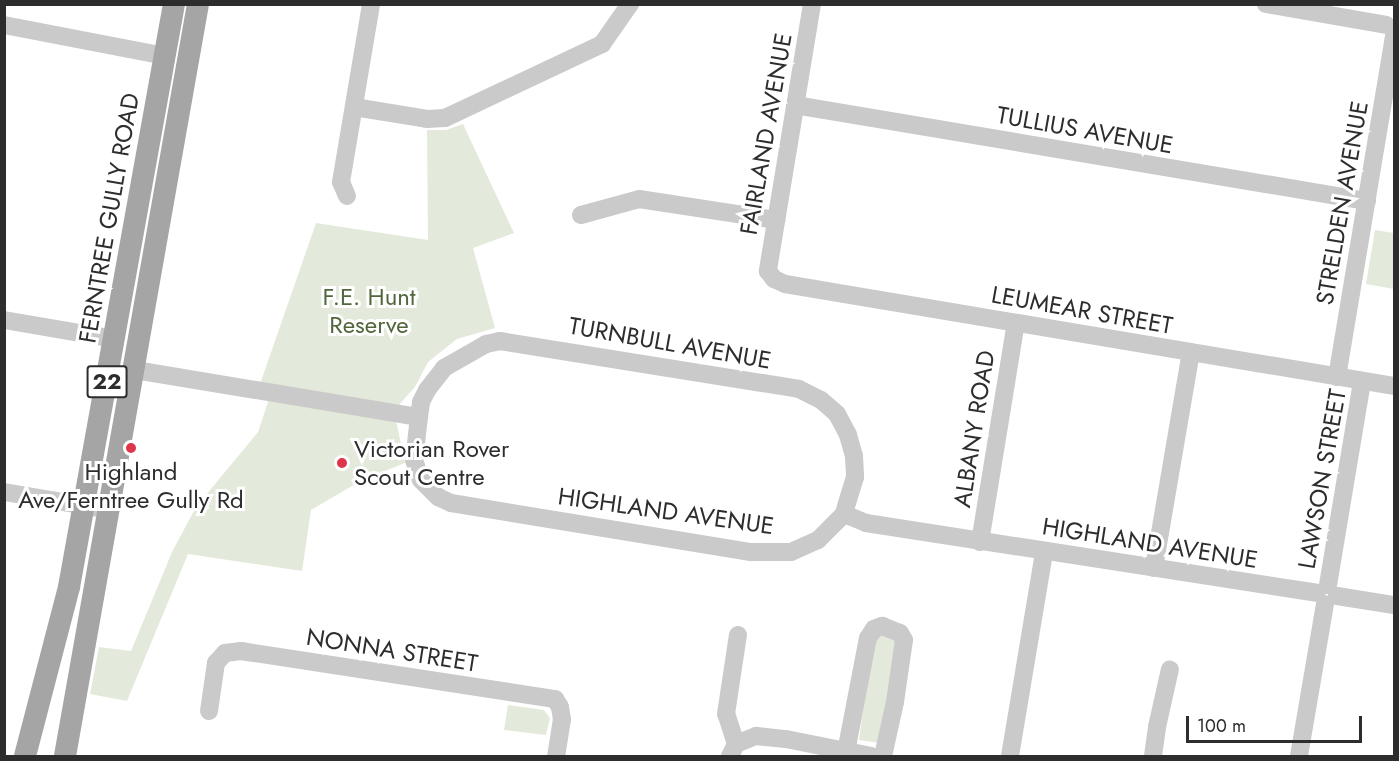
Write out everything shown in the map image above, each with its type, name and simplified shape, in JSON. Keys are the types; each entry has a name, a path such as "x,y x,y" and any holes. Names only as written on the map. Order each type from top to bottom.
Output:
{"main road":[{"name":"FERNTREE GULLY ROAD","path":"25,756 69,587 174,4"},
{"name":"22","path":"66,756 198,4"}],"street":[{"path":"347,196 341,182 371,4"},
{"path":"354,106 427,119 445,118 603,44 630,4"},
{"name":"FAIRLAND AVENUE","path":"768,271 813,4"},
{"path":"1266,4 1392,28"},
{"path":"4,25 165,56"},
{"name":"STRELDEN AVENUE","path":"1337,377 1367,201 1392,28"},
{"name":"TULLIUS AVENUE","path":"795,105 1367,201"},
{"path":"581,215 639,199 776,220"},
{"name":"LEUMEAR STREET","path":"768,271 774,279 785,284 1395,386"},
{"path":"4,320 115,339"},
{"name":"ALBANY ROAD","path":"980,542 1016,323"},
{"name":"TURNBULL AVENUE","path":"419,417 421,402 427,390 444,368 486,344 500,341 799,389 821,400 837,414 848,435 854,456 855,477 844,514"},
{"path":"1154,568 1191,352"},
{"path":"135,370 419,417"},
{"name":"LAWSON STREET","path":"1299,756 1362,381"},
{"name":"HIGHLAND AVENUE","path":"419,417 414,460 421,480 438,497 451,503 760,553 791,552 818,540 844,514 866,523 980,542 1395,605"},
{"path":"4,492 110,510"},
{"path":"1010,756 1015,738 1044,552"},
{"path":"846,752 868,638 874,629 882,626 900,633 904,640 895,702 883,756"},
{"path":"738,635 726,714 733,750 756,736 786,739 871,756"},
{"name":"NONNA STREET","path":"209,711 216,663 225,652 241,651 555,699 560,707 562,719 555,756"},
{"path":"1153,756 1170,669"}],"green space":[{"name":"F.E. Hunt Reserve","path":"463,124 514,233 473,248 495,328 457,339 428,362 415,387 398,406 260,384 316,223 428,240 427,130 446,130"},
{"path":"1375,230 1394,233 1394,289 1366,284"},
{"name":"F.E. Hunt Reserve","path":"269,399 396,420 405,463 364,479 311,510 302,571 188,554 127,701 90,694 99,647 131,651 172,552 196,507 258,432"},
{"path":"884,630 899,642 879,743 859,740 872,645"},
{"path":"508,705 544,710 550,718 546,735 504,730"}],"place":[{"name":"Highland Ave/Ferntree Gully Rd","path":"131,448"},
{"name":"Victorian Rover Scout Centre","path":"342,463"}]}
